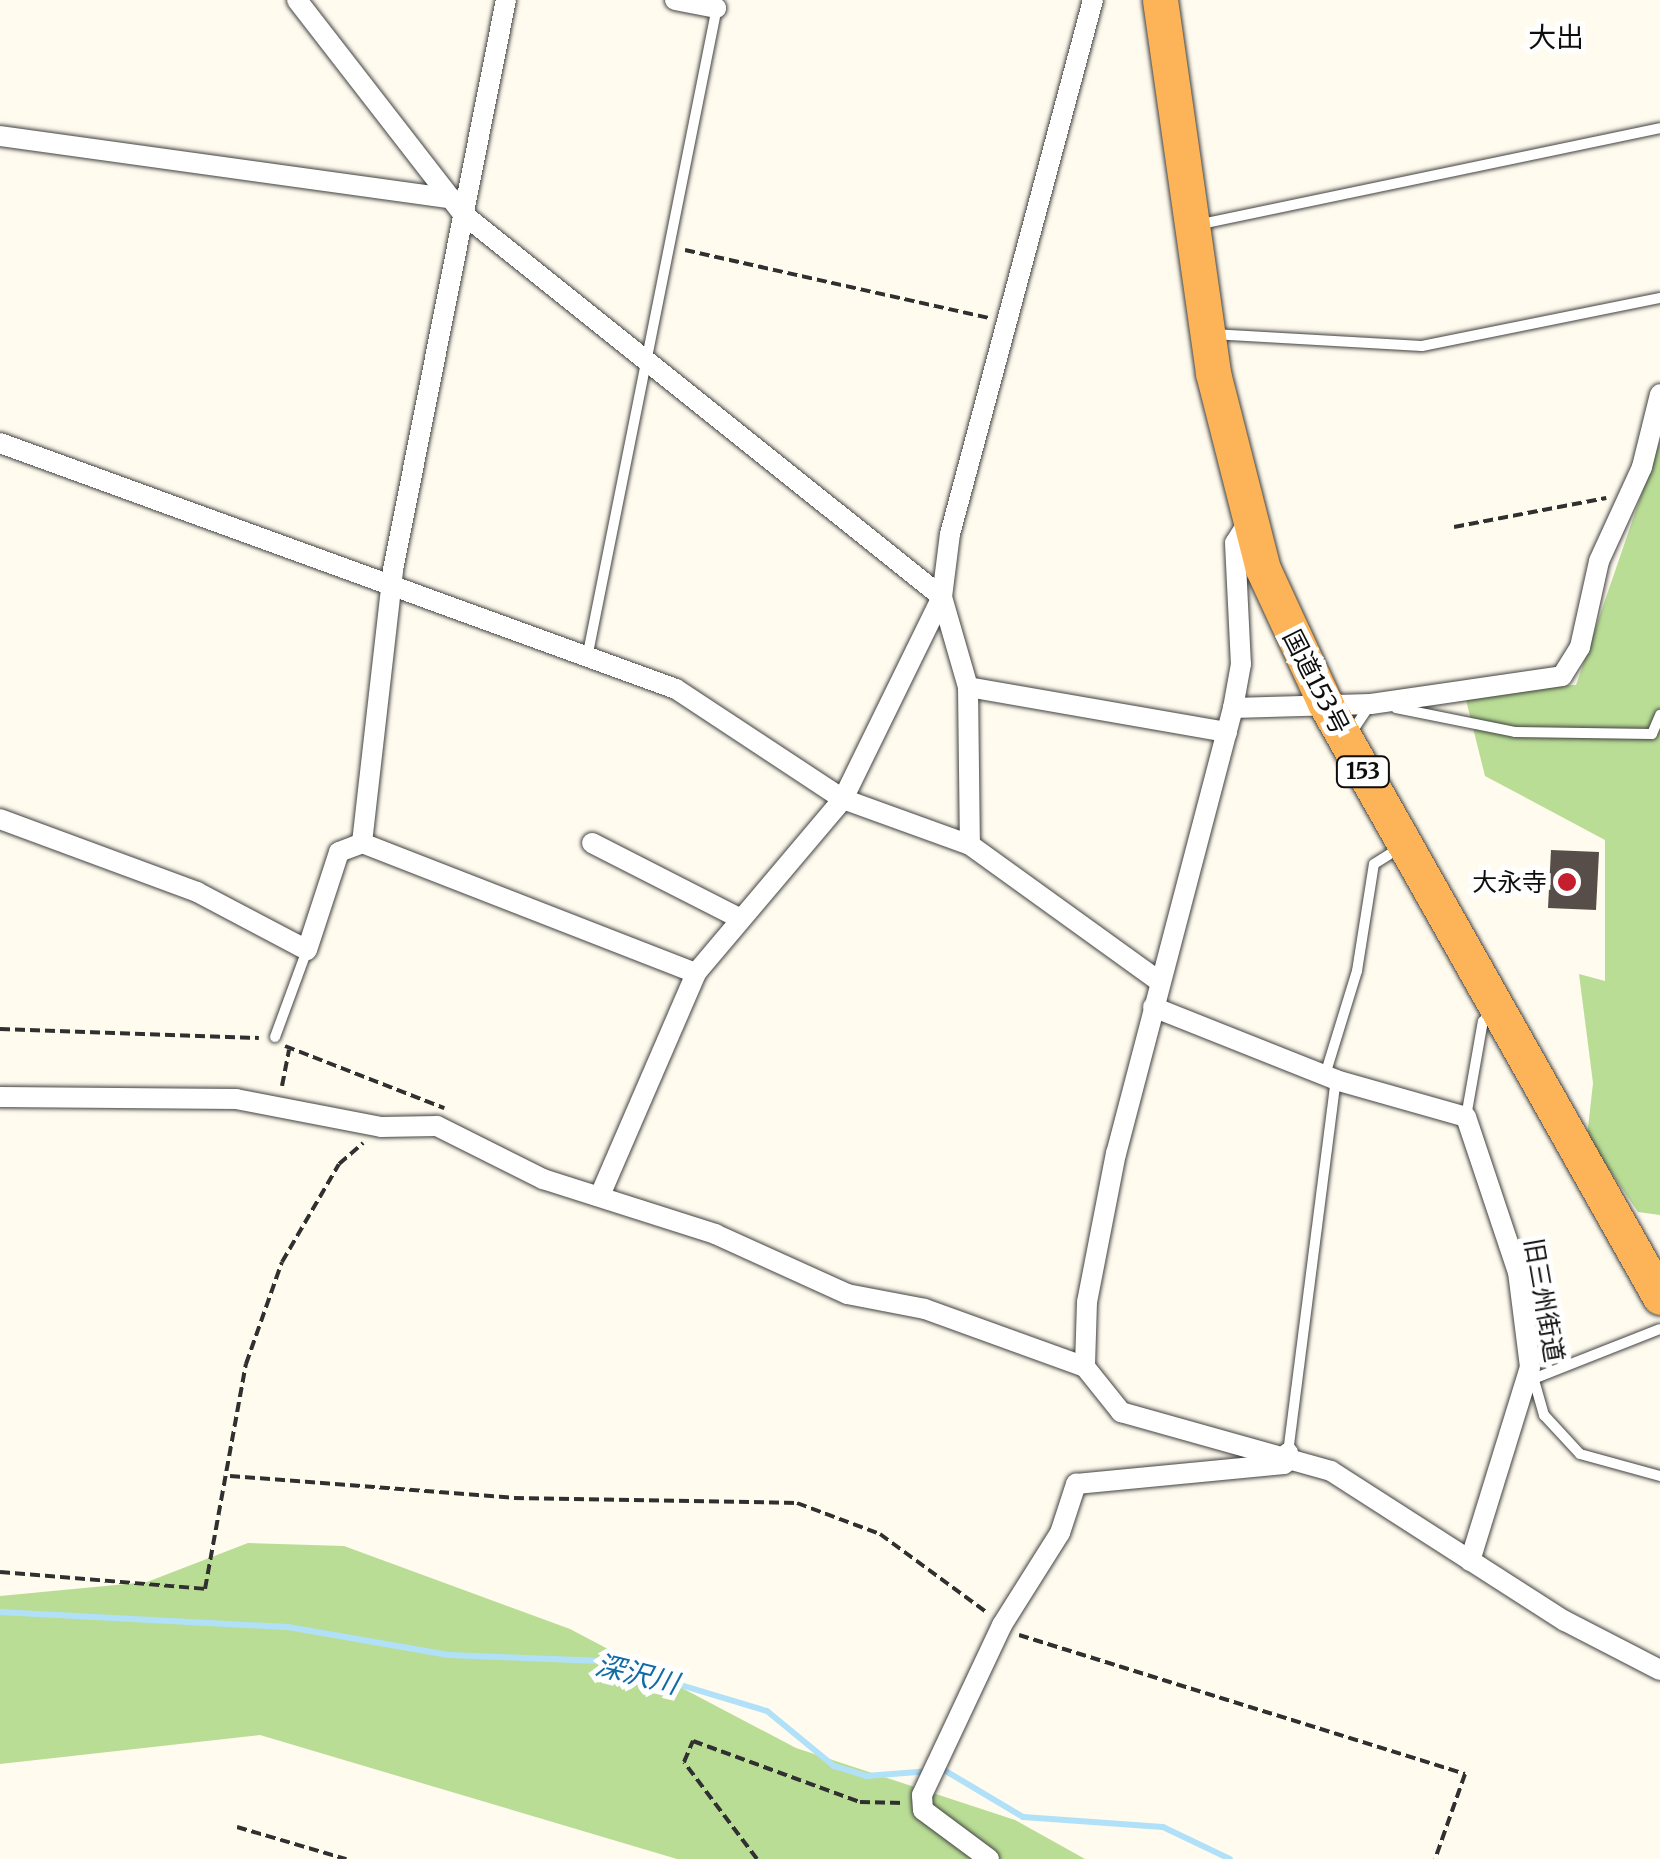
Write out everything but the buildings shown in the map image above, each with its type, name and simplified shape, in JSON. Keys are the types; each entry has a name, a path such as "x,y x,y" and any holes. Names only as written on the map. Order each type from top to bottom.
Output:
{"highway":[{"name":"国道153号","path":"1160,0 1206,334 1247,524 1325,703 1660,1297"}],"street":[{"path":"297,0 458,206 645,365 942,597 968,688 970,845"},
{"path":"362,843 393,586 458,206 506,0"},
{"path":"675,0 718,4"},
{"path":"601,1193 696,973 843,799 942,597 950,534 1093,0"},
{"path":"0,136 458,206"},
{"path":"1232,708 1371,704 1572,668 1599,560 1631,493 1660,394"},
{"path":"0,443 588,653 676,689 843,799 970,845 1160,982"},
{"path":"1085,1367 1086,1302 1153,1007 1232,708 1240,664 1235,543 1247,524"},
{"path":"968,688 1227,732"},
{"path":"0,819 197,892 307,950 339,852 362,843 696,973"},
{"path":"592,843 741,919"},
{"path":"1153,1007 1330,1078 1466,1116"},
{"path":"0,1097 236,1099 381,1127 437,1126 473,1140 543,1179 601,1193 847,1294 925,1309 1085,1367 1121,1412 1288,1453 1410,1516 1470,1561 1660,1670"},
{"name":"旧三州街道","path":"1466,1116 1518,1272 1532,1373"},
{"path":"1470,1561 1532,1373"},
{"path":"989,1859 923,1810 924,1790 1002,1624 1060,1533 1076,1484 1284,1464 1288,1453"}],"lane":[{"path":"588,653 718,4"},
{"path":"1191,226 1660,128"},
{"path":"1206,334 1422,346 1660,298"},
{"path":"1345,740 1371,704 1515,732 1652,734 1660,715"},
{"path":"1288,1453 1330,1078 1357,971 1374,864 1404,846"},
{"path":"274,1037 307,950"},
{"name":"旧三州街道","path":"1466,1116 1483,1021 1496,1011"},
{"path":"1532,1373 1660,1330"},
{"name":"旧三州街道","path":"1532,1373 1544,1415 1580,1454 1660,1476"}],"path":[{"path":"670,247 1009,323"},
{"path":"1454,527 1631,493"},
{"path":"0,1029 164,1042 274,1037 289,1050 437,1103 473,1140"},
{"path":"288,1091 278,1075 289,1050"},
{"path":"0,1572 205,1590 230,1476 246,1364 282,1262 338,1164 381,1127"},
{"path":"230,1476 836,1510 1002,1624 1466,1774 1435,1859"},
{"path":"757,1859 684,1762 693,1741 860,1802 899,1805 924,1790"},
{"path":"237,1827 346,1859"}],"green space":[{"path":"1660,440 1660,1215 1638,1212 1587,1137 1593,1083 1579,974 1605,981 1605,840 1485,776 1466,700 1497,687 1576,685"},
{"path":"248,1543 344,1546 570,1629 796,1748 1015,1820 1085,1859 677,1859 260,1735 0,1764 0,1596 147,1582"}],"waterway":[{"name":"深沢川","path":"0,1612 288,1627 449,1655 601,1661 767,1711 834,1766 866,1776 944,1770 1023,1817 1163,1827 1230,1859"}],"place":[{"name":"大永寺","path":"1567,882"}],"district":[{"name":"大出","path":"1556,37"}]}
